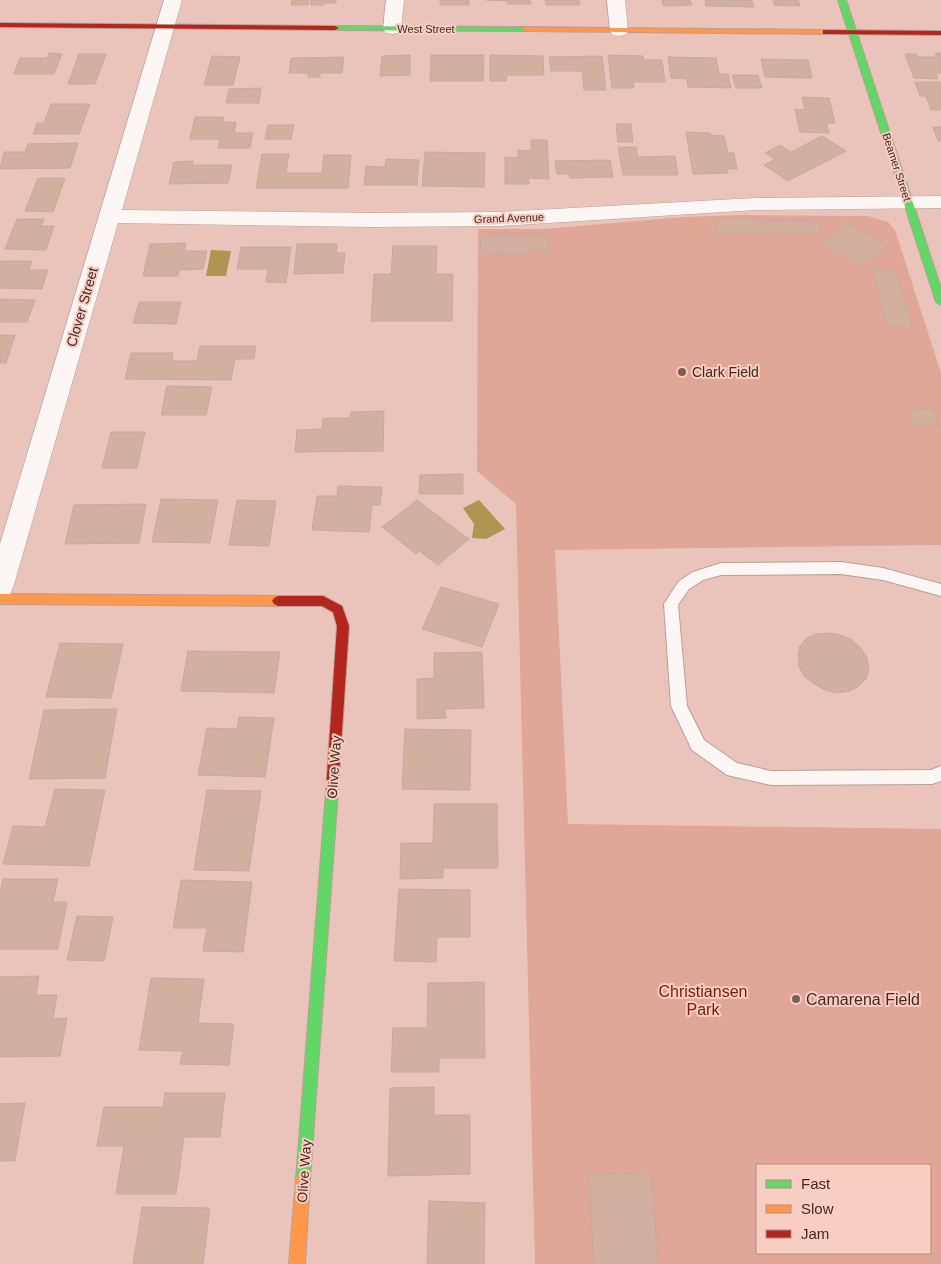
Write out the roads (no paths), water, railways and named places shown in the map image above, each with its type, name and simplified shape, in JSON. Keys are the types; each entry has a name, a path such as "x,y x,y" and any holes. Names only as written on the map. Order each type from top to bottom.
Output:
{"street":[{"name":"Clover Street","path":"0,588 173,0"},
{"path":"392,29 395,0"},
{"path":"616,0 619,31"},
{"name":"Beamer Street","path":"842,0 941,302"},
{"name":"West Street","path":"0,25 941,33"},
{"name":"Grand Avenue","path":"109,216 370,220 500,219 755,204 909,204 941,202"},
{"name":"Olive Way","path":"0,600 323,601 338,610 343,626 343,644 297,1264"}],"lane":[{"path":"941,590 883,574 841,568 721,569 698,576 684,585 671,604 679,706 698,745 733,770 771,778 932,778 941,773"}],"place":[{"name":"Clark Field","path":"682,372"},
{"name":"Camarena Field","path":"796,999"}],"park label":[{"name":"Christiansen Park","path":"703,1000"}]}
